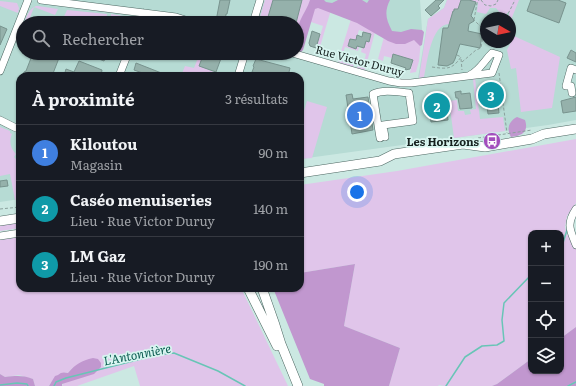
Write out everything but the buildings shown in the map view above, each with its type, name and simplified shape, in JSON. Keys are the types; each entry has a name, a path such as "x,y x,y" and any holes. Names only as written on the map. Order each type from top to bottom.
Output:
{"main road":[{"path":"304,172 380,161 394,154 463,144 485,147 532,139 544,134 576,129"},
{"path":"0,215 16,213"},
{"path":"0,222 16,220"},
{"path":"250,292 291,370"},
{"path":"257,292 275,335 281,344"},
{"path":"263,292 281,344 298,386"}],"street":[{"path":"22,16 28,0"},
{"path":"41,0 99,4 168,16"},
{"path":"255,16 260,0"},
{"path":"0,71 16,30"},
{"path":"466,76 477,71 492,53 499,55 492,72"},
{"name":"Rue Victor Duruy","path":"304,57 380,79 401,83 411,83 492,72"},
{"path":"121,72 126,60"},
{"path":"239,72 243,60"},
{"path":"572,93 571,86 566,86 571,68 576,70"},
{"path":"384,91 409,93 413,121 383,125 383,137 373,94 384,91"},
{"path":"0,120 16,128"},
{"path":"576,209 570,221 570,229 576,245"},
{"path":"0,236 16,234"}],"path":[{"path":"462,62 476,50 481,48 484,30 474,20 478,0"},
{"path":"481,0 488,6 493,6 498,0"},
{"path":"509,12 515,0"},
{"path":"457,55 461,58 466,76"},
{"path":"432,67 450,68 461,58"},
{"path":"492,72 499,72 507,134"},
{"path":"0,210 16,208"}],"shaded area":[{"path":"0,0 420,0 422,30 405,41 314,4 304,36 304,16 16,16 16,60 304,60 304,53 399,81 418,78 428,19 444,8 447,0 576,0 576,120 304,158 304,72 16,72 16,200 0,202"},
{"path":"265,0 315,0 331,10 319,50 316,49 323,26 308,21 304,32 304,16 260,16"},
{"path":"310,0 324,0 332,3 338,0 362,0 367,3 369,0 390,0 386,16 392,31 401,32 411,29 422,30 424,32 422,45 420,46 414,40 405,44 396,44 357,23 318,8 315,9 304,47 304,16 302,16"},
{"path":"447,0 461,0 459,10 454,9 449,24 438,30 428,54 424,77 419,78 428,19 444,8"},
{"path":"469,0 519,0 514,12 499,12 496,8 490,8 487,12 477,12 478,3"},
{"path":"0,1 17,3 19,8 18,13 0,6"},
{"path":"38,6 58,9 55,15 34,7"},
{"path":"34,7 31,16 27,16 28,13"},
{"path":"67,10 107,14 107,16 64,16"},
{"path":"111,14 123,16 111,16"},
{"path":"351,19 375,32 365,70 357,68 358,65 363,66 366,54 361,52 362,48 364,48 366,41 369,41 371,34 359,30 356,40 350,39 348,46 356,48 357,46 359,47 358,51 345,47 341,60 354,64 353,67 338,61"},
{"path":"422,30 419,61 416,72 410,73 413,60 393,54 392,58 384,56 383,61 378,59 384,37"},
{"path":"516,37 560,57 552,108 521,112 516,68 511,69 507,50 508,48 516,48"},
{"path":"197,60 201,60 199,66 214,72 183,72 185,66 194,68"},
{"path":"475,78 480,119 503,117 505,131 454,138 449,101 457,100 458,111 464,111 465,115 471,114 470,110 476,109 473,79"},
{"path":"307,101 327,107 312,158 304,159 304,111"},
{"path":"517,117 525,120 526,128 524,133 511,137 509,134 509,126 510,123"},
{"path":"0,127 10,131 12,134 10,142 11,147 16,154 14,157 16,159 16,200 10,174 0,176"},
{"path":"576,139 576,203 567,216 565,227 567,235 576,235 576,327 564,336 564,230 528,230 528,361 492,386 389,386 400,348 344,326 355,264 304,272 304,184 397,171"},
{"path":"16,223 16,229 0,231 0,225"},
{"path":"16,238 16,292 243,292 288,386 140,386 134,366 77,386 62,386 73,367 68,373 63,373 58,376 49,386 35,386 33,379 19,375 5,377 0,374 0,240"},
{"path":"355,264 344,326 400,348 389,386 324,386 324,384 310,379 275,292 304,292 304,272"},
{"path":"576,327 576,386 492,386 528,361 528,374 564,374 564,336"},
{"path":"93,358 98,359 101,363 101,367 94,374 62,384 62,386 49,386 55,376 63,372 68,373 79,363"},
{"path":"0,374 5,377 22,376 33,379 35,386 0,386"}],"waterway":[{"name":"L'Antonnière","path":"564,240 568,230"},
{"name":"L'Antonnière","path":"446,386 465,357 482,346 497,345 504,341 502,320 504,303 528,278"},
{"name":"L'Antonnière","path":"54,386 56,382 66,378 157,355 174,353 218,371 245,386"},
{"name":"L'Antonnière","path":"568,386 576,382"},
{"name":"L'Antonnière","path":"0,385 17,383 27,384 28,386"}],"place":[{"name":"LM Gaz","path":"491,95"},
{"name":"Caséo menuiseries","path":"437,106"},
{"name":"Kiloutou","path":"360,115"},
{"name":"Les Horizons","path":"492,141"}]}
